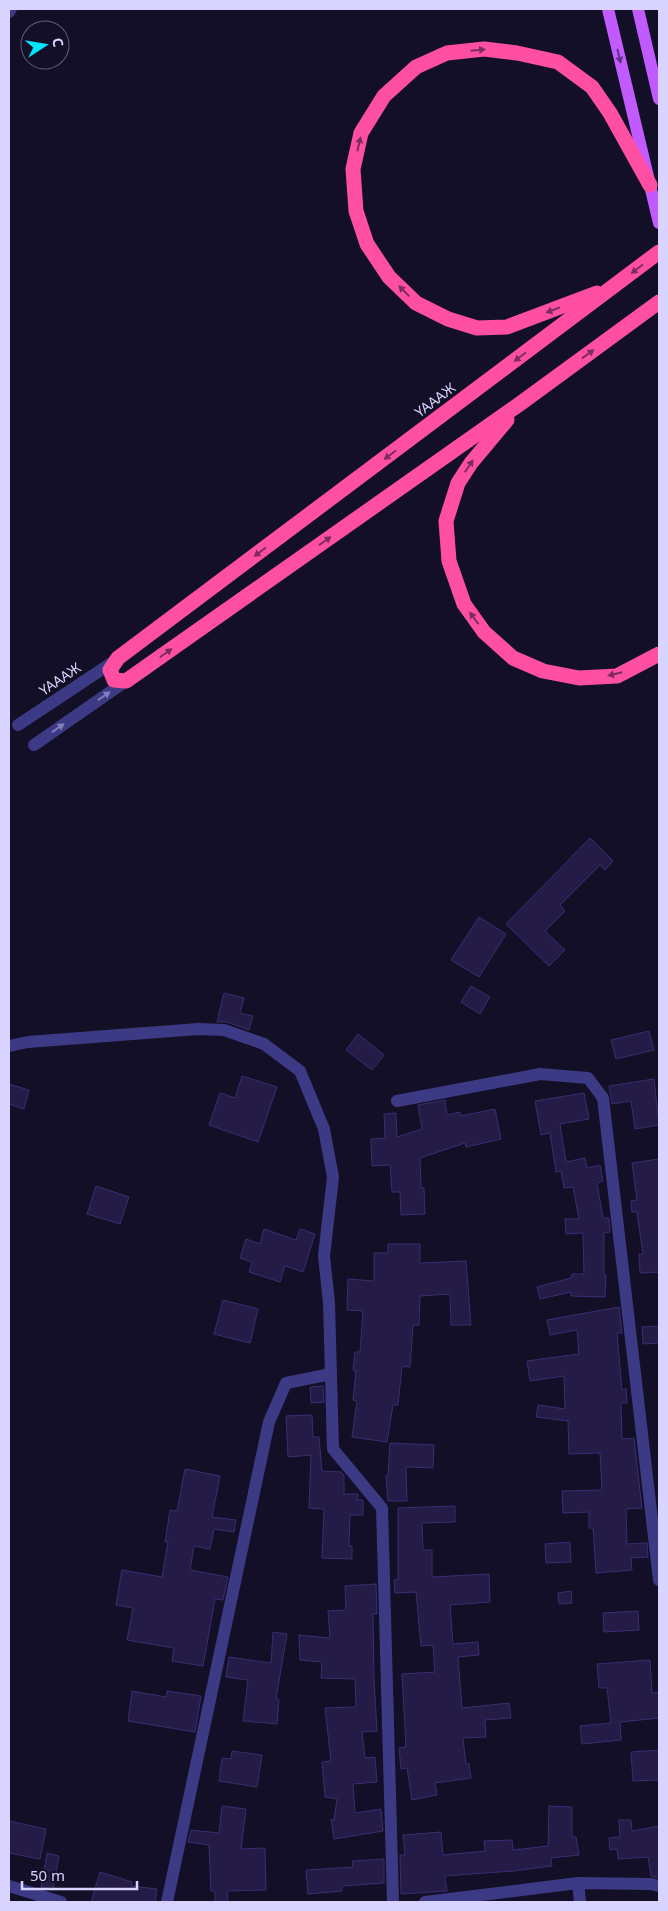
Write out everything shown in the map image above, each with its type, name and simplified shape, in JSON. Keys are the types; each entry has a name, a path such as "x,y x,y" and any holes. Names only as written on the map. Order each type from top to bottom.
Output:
{"highway":[{"path":"615,286 507,327 477,328 448,319 416,303 390,278 367,244 356,211 353,169 362,134 384,96 416,67 447,53 484,49 517,52 558,62 592,87 610,113 651,190"},
{"name":"ҮАААЖ","path":"118,658 659,252"},
{"path":"118,658 110,670 112,677 114,680 126,681 521,403 659,302"},
{"path":"521,403 471,463 458,483 446,521 449,561 464,604 484,632 513,658 543,671 579,678 618,676 659,654"}],"main road":[{"path":"608,9 659,222"},
{"path":"638,9 659,99"}],"street":[{"path":"9,12 12,9"},
{"name":"ҮАААЖ","path":"18,725 118,658"},
{"path":"34,745 126,681"},
{"path":"9,1046 28,1042 198,1029 224,1030 264,1044 300,1071 324,1129 333,1178 324,1256 329,1302 333,1449 382,1508 393,1902"},
{"path":"396,1101 540,1074 588,1078 603,1098 659,1580"},
{"path":"167,1902 269,1422 286,1383 331,1374"},
{"path":"425,1902 578,1883 650,1884 659,1886"},
{"path":"578,1883 580,1902"},
{"path":"9,1886 61,1902"}],"building":[{"path":"590,838 613,861 605,870 600,865 560,905 565,911 545,931 565,950 549,966 506,924"},
{"path":"479,917 506,934 479,977 451,960"},
{"path":"471,986 490,997 480,1014 461,1002"},
{"path":"224,993 244,998 240,1013 253,1016 249,1030 227,1022 217,1022"},
{"path":"649,1031 654,1050 616,1059 611,1040"},
{"path":"358,1034 384,1055 372,1070 346,1050"},
{"path":"242,1076 277,1087 258,1142 209,1125 220,1093 235,1098"},
{"path":"654,1079 659,1125 635,1129 631,1101 612,1104 609,1086"},
{"path":"9,1084 29,1090 24,1109 9,1104"},
{"path":"584,1093 589,1119 560,1124 566,1162 585,1158 587,1168 600,1165 603,1181 597,1183 603,1218 609,1218 610,1232 604,1233 605,1297 571,1296 571,1292 540,1299 537,1287 571,1278 572,1274 584,1274 583,1233 566,1234 565,1219 579,1219 573,1187 564,1188 561,1171 556,1172 550,1133 541,1135 535,1101"},
{"path":"445,1100 447,1115 460,1112 461,1116 495,1109 501,1139 466,1147 465,1143 420,1158 421,1188 424,1188 425,1214 401,1215 400,1192 392,1192 390,1165 372,1166 371,1139 385,1138 384,1114 396,1113 397,1137 422,1129 418,1105"},
{"path":"659,1159 659,1272 640,1273 639,1254 643,1254 637,1212 632,1212 631,1201 637,1200 632,1163"},
{"path":"96,1186 129,1197 120,1224 87,1214"},
{"path":"264,1229 296,1240 300,1229 315,1234 303,1272 285,1266 280,1282 249,1272 252,1262 240,1258 246,1239 260,1244"},
{"path":"388,1244 420,1244 420,1263 466,1261 471,1325 451,1325 450,1294 420,1296 419,1325 413,1325 410,1367 402,1366 398,1405 393,1405 387,1442 352,1437 357,1401 353,1400 356,1371 353,1370 355,1352 360,1352 363,1311 347,1310 348,1279 374,1281 374,1253 388,1253"},
{"path":"223,1300 258,1309 250,1343 214,1334"},
{"path":"619,1307 622,1333 617,1333 622,1390 626,1389 627,1403 621,1403 622,1439 634,1438 642,1508 626,1509 627,1544 647,1543 648,1557 631,1558 632,1570 596,1573 593,1528 589,1528 589,1512 563,1513 562,1491 602,1490 600,1453 569,1454 568,1421 536,1417 538,1405 565,1409 564,1376 530,1381 527,1361 579,1354 577,1330 550,1335 547,1320"},
{"path":"659,1326 659,1343 643,1344 642,1327"},
{"path":"323,1386 324,1402 311,1403 310,1387"},
{"path":"312,1415 313,1437 319,1437 322,1471 341,1472 344,1475 344,1494 358,1494 357,1500 363,1500 363,1515 350,1515 349,1546 352,1546 352,1559 322,1558 324,1509 309,1508 311,1455 288,1457 286,1416"},
{"path":"390,1443 434,1445 433,1468 406,1467 407,1501 388,1501 386,1476 388,1475"},
{"path":"185,1469 220,1476 212,1517 236,1520 234,1532 214,1529 210,1549 194,1546 190,1570 228,1577 223,1600 215,1599 203,1666 172,1661 174,1648 127,1640 133,1608 116,1605 122,1570 162,1577 168,1542 165,1542 170,1510 177,1511"},
{"path":"455,1506 455,1522 422,1523 423,1550 432,1550 432,1577 489,1574 490,1602 450,1605 453,1644 478,1642 479,1655 458,1657 462,1708 509,1703 511,1718 485,1720 486,1737 463,1738 466,1764 469,1764 471,1778 435,1783 437,1795 412,1800 407,1768 401,1769 399,1748 406,1747 402,1674 435,1672 433,1645 421,1646 416,1592 395,1593 394,1580 398,1579 398,1508"},
{"path":"570,1542 571,1562 546,1563 545,1544"},
{"path":"376,1584 377,1614 373,1614 377,1731 362,1732 365,1758 375,1757 377,1782 353,1784 355,1813 381,1809 383,1831 334,1839 331,1819 334,1820 337,1799 325,1797 322,1762 331,1761 325,1708 356,1707 355,1679 321,1678 322,1662 300,1660 299,1635 330,1638 328,1611 346,1610 345,1586"},
{"path":"571,1591 572,1603 559,1604 558,1593"},
{"path":"638,1611 639,1630 604,1632 603,1613"},
{"path":"273,1632 287,1634 276,1699 279,1700 277,1724 243,1721 248,1680 226,1677 229,1657 271,1663"},
{"path":"650,1660 652,1693 659,1692 659,1718 620,1722 621,1740 582,1744 580,1726 611,1723 607,1688 599,1688 597,1664"},
{"path":"132,1691 166,1697 167,1691 201,1696 195,1732 128,1721"},
{"path":"659,1750 659,1780 633,1781 631,1752"},
{"path":"232,1751 262,1755 257,1787 219,1781 222,1758 231,1759"},
{"path":"222,1806 246,1809 241,1849 265,1848 266,1890 227,1891 228,1902 215,1902 215,1891 211,1891 209,1845 188,1842 191,1830 219,1833"},
{"path":"549,1806 572,1807 572,1837 576,1837 579,1855 551,1858 552,1866 445,1876 447,1891 401,1894 400,1855 405,1855 403,1835 441,1832 443,1855 485,1851 484,1841 512,1840 513,1850 548,1846"},
{"path":"619,1820 631,1820 632,1831 659,1826 659,1878 651,1876 648,1857 618,1859 617,1849 610,1850 609,1838 620,1837"},
{"path":"9,1821 46,1829 40,1859 9,1853"},
{"path":"47,1853 59,1856 53,1890 41,1887"},
{"path":"384,1859 384,1883 342,1886 342,1891 308,1894 306,1870 353,1867 352,1861"},
{"path":"100,1872 132,1882 131,1886 157,1889 155,1902 91,1902"}]}
